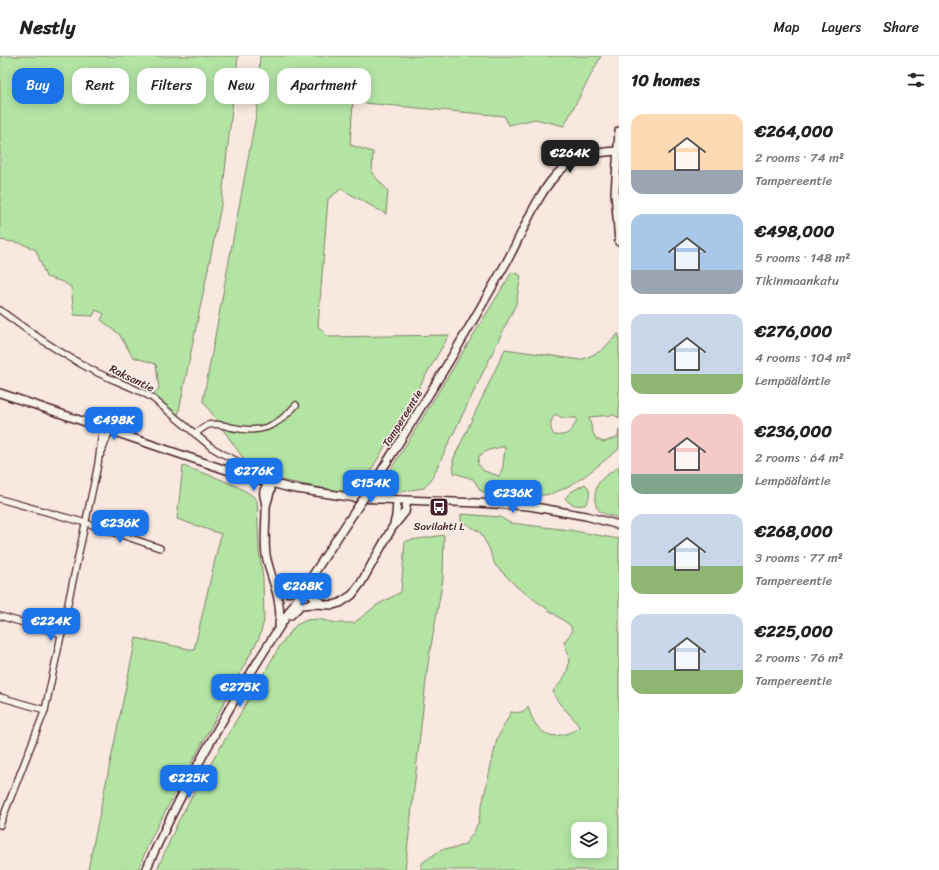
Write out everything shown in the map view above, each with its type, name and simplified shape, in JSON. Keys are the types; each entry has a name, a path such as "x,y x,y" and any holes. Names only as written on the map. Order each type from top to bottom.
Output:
{"main road":[{"path":"619,131 615,192 619,242"},
{"name":"Tampereentie","path":"146,870 180,796 206,748 278,628 372,486 442,373 508,260 546,187 564,167 574,160 590,155 617,154"},
{"path":"0,393 269,483 322,494 356,498 529,506 586,516 619,525"},
{"path":"269,483 264,489 263,493 266,506 265,540 270,573 280,610 278,628"},
{"path":"392,528 396,516 397,501"},
{"path":"273,636 298,607 308,604 326,605 340,603 357,590 392,528 405,512 407,501"},
{"path":"270,573 274,582 282,591 285,593 292,592 300,586 312,570 325,557"},
{"path":"312,576 309,586 311,594 315,599 326,605"}],"street":[{"name":"Raksantie","path":"0,310 52,346 93,370 141,391 151,397 195,434 223,454 261,473 269,483"},
{"path":"195,434 207,425 215,424 246,430 259,430 278,422 296,405"},
{"path":"0,824 45,710 100,458 100,437 106,429"},
{"path":"0,499 86,524 160,548"},
{"path":"0,616 62,634"},
{"path":"0,697 45,710"}],"green space":[{"path":"0,56 238,56 237,68 214,68 214,104 233,104 221,206 177,420 151,397 159,388 156,364 133,357 119,334 101,320 104,314 96,310 93,316 74,315 71,287 63,282 46,277 36,250 20,243 0,240"},
{"path":"260,56 601,56 564,126 535,119 509,125 504,116 371,104 371,68 277,68 277,104 353,104 350,145 373,152 372,173 388,191 386,214 341,189 328,199 318,326 329,337 449,335 357,495 255,475 203,401 257,104 269,104 269,68 259,68"},
{"path":"512,272 521,276 516,304 431,480 424,488 383,493 380,489 385,479"},
{"path":"619,334 619,418 614,415 589,417 596,439 604,442 618,437 619,430 619,449 574,483 554,493 544,495 524,493 505,487 490,493 481,491 473,479 454,473 453,460 505,349 581,360 601,351","holes":["555,414 563,418 577,418 570,432 563,435 554,435 551,429 551,424","505,447 503,467 499,476 484,471 478,464 479,456 489,450"]},
{"path":"183,466 235,485 244,490 257,501 259,550 263,579 264,621 259,638 151,838 138,870 88,870 136,638 194,650 221,534 177,519"},
{"path":"619,466 619,518 601,512 596,506 595,495 600,482 605,476"},
{"path":"585,484 589,489 590,494 585,505 574,504 565,498 571,492"},
{"path":"461,514 500,517 510,523 569,530 619,539 619,870 421,870 422,863 442,849 456,848 465,844 473,834 478,823 497,739 511,712 521,712 528,706 536,725 540,730 551,735 558,736 565,734 579,727 557,701 553,691 566,674 569,659 564,642 572,632 571,626 518,588 495,565 489,548 480,532 461,521"},
{"path":"444,535 443,579 428,663 405,870 157,870 178,822 193,794 281,644 296,625 307,620 318,619 337,623 354,623 377,605 401,592 405,541"}],"place":[{"name":"Savilahti L","path":"439,507"}]}
